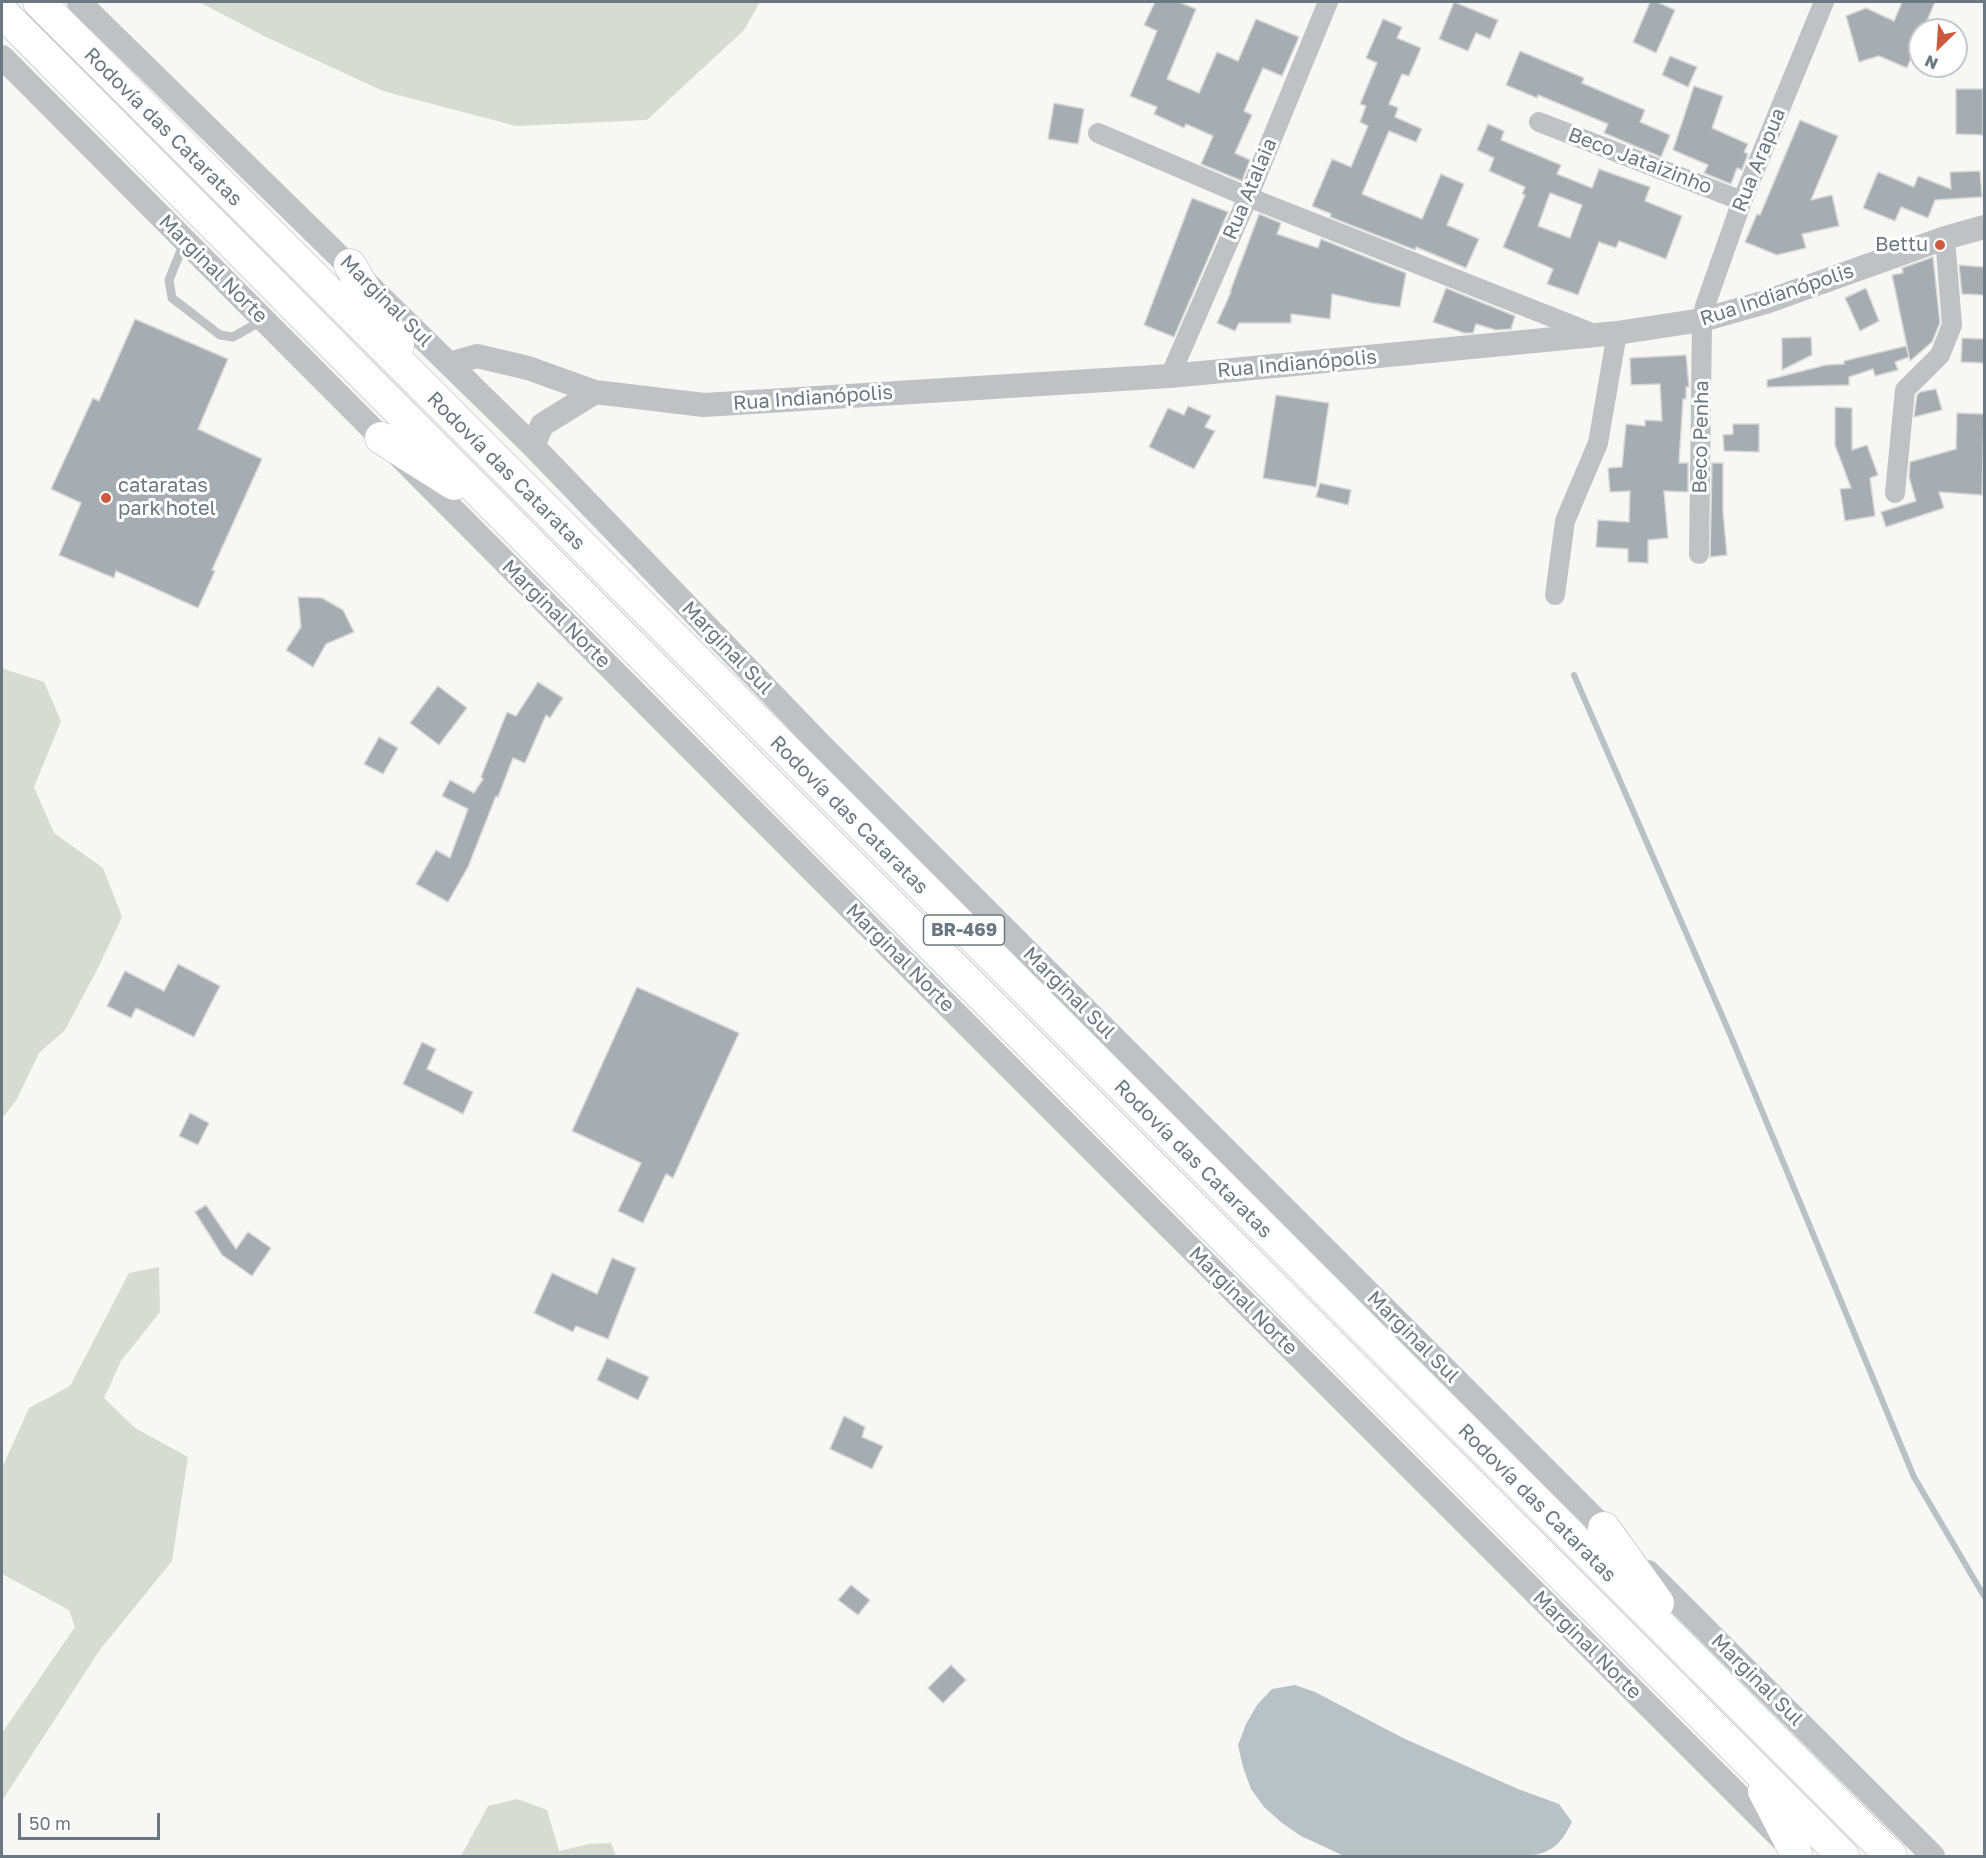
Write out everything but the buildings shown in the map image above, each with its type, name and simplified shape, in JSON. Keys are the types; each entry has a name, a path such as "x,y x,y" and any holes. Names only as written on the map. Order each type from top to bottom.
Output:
{"highway":[{"name":"Rodovía das Cataratas","path":"39,2 1891,1857"},
{"name":"Rodovía das Cataratas","path":"2,12 1843,1857"},
{"path":"350,265 423,388"},
{"path":"381,438 502,515"},
{"path":"1604,1528 1711,1677"},
{"path":"1750,1764 1798,1855"}],"street":[{"name":"Marginal Sul","path":"79,2 350,265 532,446 820,744 1933,1857"},
{"name":"Rua Atalaia","path":"1170,376 1248,197 1328,2"},
{"name":"Rua Arapua","path":"1702,320 1742,201 1824,2"},
{"name":"Marginal Norte","path":"2,57 1798,1855"},
{"name":"Beco Jataizinho","path":"1539,122 1742,201"},
{"path":"1098,133 1248,197 1607,334 1598,443 1565,520 1555,595"},
{"name":"Rua Indianópolis","path":"449,364 477,356 528,368 595,393 704,405 1170,376 1607,334 1702,320 1766,302 1945,238 1984,227"},
{"path":"1895,493 1905,390 1940,355 1952,325 1945,238"},
{"name":"Beco Penha","path":"1699,554 1702,320"},
{"path":"532,446 542,425 595,393"}],"lane":[{"path":"185,241 169,280 172,298 220,335 233,337 264,320"}],"shaded area":[{"path":"199,2 760,2 744,30 647,120 516,126 383,91 266,37"},
{"path":"2,666 4,669 44,682 61,721 34,787 54,833 103,868 122,917 65,1030 39,1053 17,1099 2,1119"},
{"path":"159,1267 160,1312 121,1361 104,1398 135,1428 188,1457 172,1561 99,1651 2,1801 2,1733 75,1627 69,1610 2,1574 2,1468 29,1408 70,1386 129,1273"},
{"path":"1295,1685 1315,1692 1403,1738 1518,1789 1559,1804 1572,1822 1564,1836 1551,1849 1529,1856 1344,1856 1301,1836 1264,1807 1251,1789 1238,1745 1257,1705 1272,1689"},
{"path":"517,1799 547,1810 559,1851 589,1844 611,1843 616,1856 461,1856 488,1806"}],"waterway":[{"path":"1574,675 1730,1034 1914,1477 1984,1596"}],"place":[{"name":"Bettu","path":"1940,245"},
{"name":"cataratas park hotel","path":"106,498"}]}
